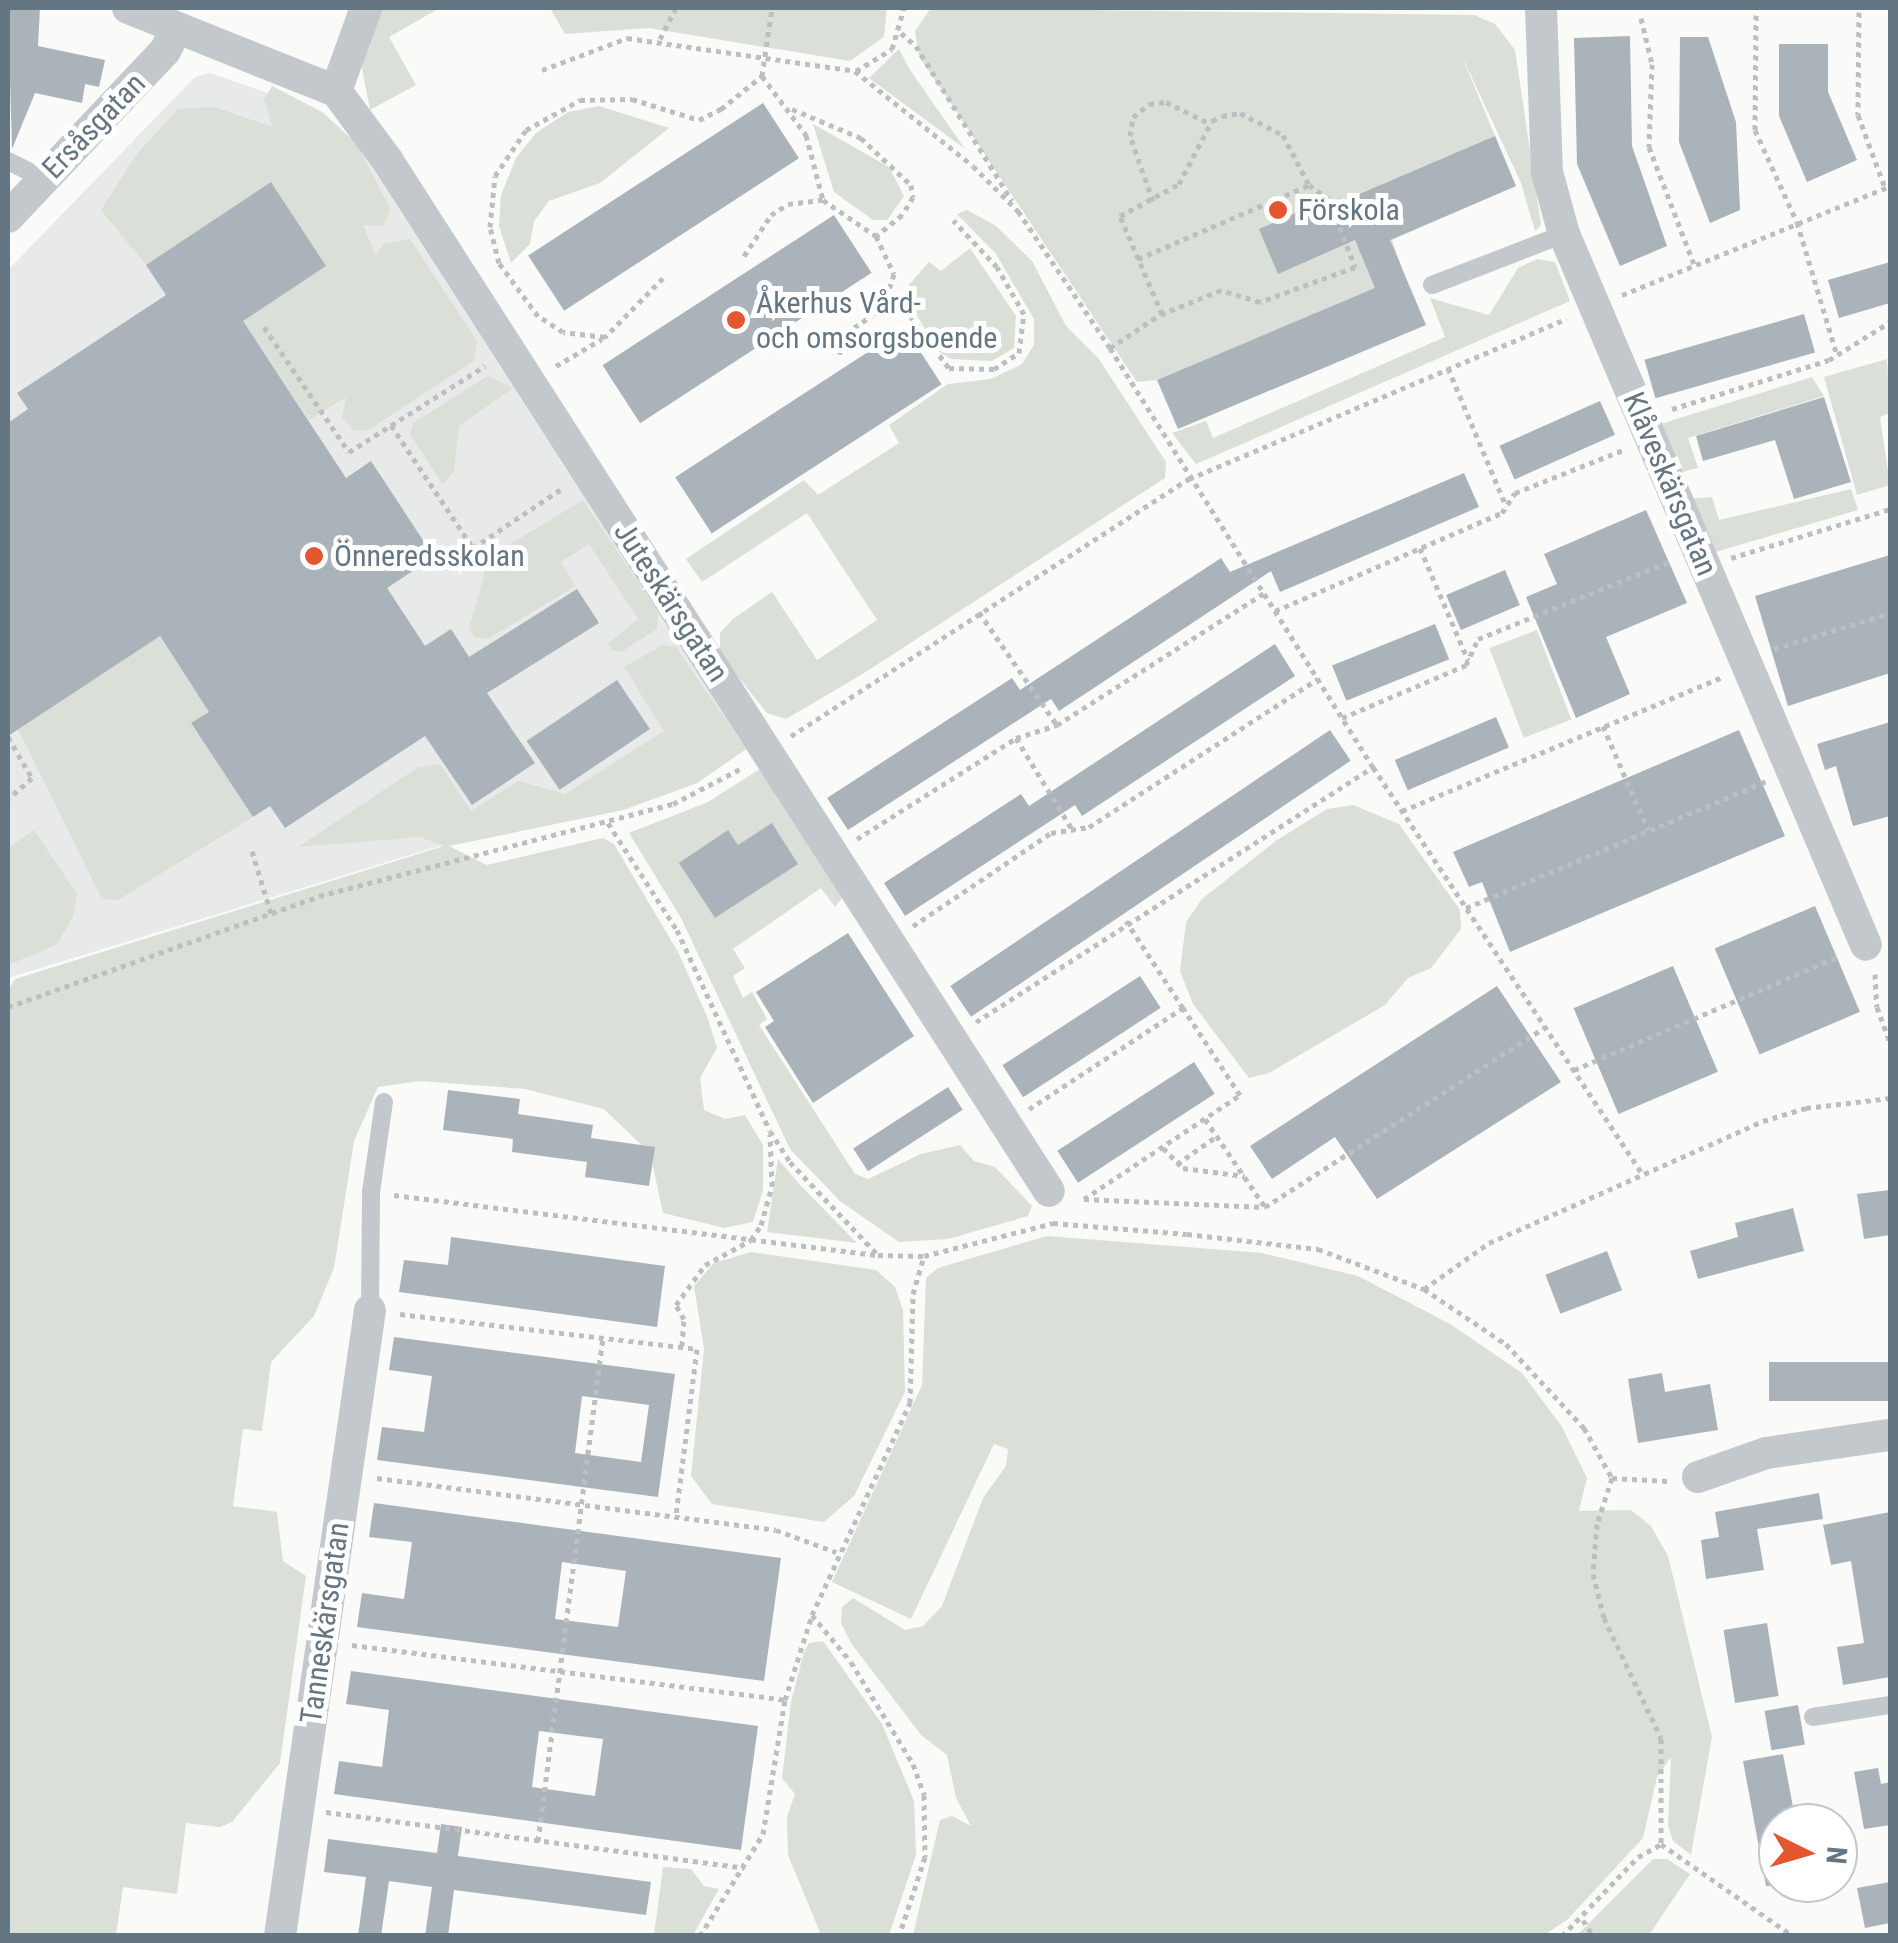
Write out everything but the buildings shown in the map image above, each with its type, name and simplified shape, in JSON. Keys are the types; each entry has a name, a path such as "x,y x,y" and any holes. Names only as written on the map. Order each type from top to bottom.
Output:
{"street":[{"path":"128,8 175,31 336,91 366,8"},
{"name":"Klåveskärsgatan","path":"1540,8 1545,157 1564,234 1866,945"},
{"name":"Ersåsgatan","path":"8,217 165,51 175,31"},
{"name":"Juteskärsgatan","path":"336,91 1048,1191"},
{"name":"Tanneskärsgatan","path":"280,1936 370,1310"},
{"path":"1698,1477 1766,1453 1890,1435"}],"lane":[{"path":"8,160 44,179"},
{"path":"1432,284 1564,234"},
{"path":"370,1310 371,1192 384,1102"},
{"path":"1813,1717 1890,1705"}],"path":[{"path":"660,39 676,8"},
{"path":"772,8 762,76 790,108 806,135 823,200"},
{"path":"855,71 878,62 901,34 904,8"},
{"path":"8,1007 271,913 467,853 608,823 706,792 1189,479 1694,264 1888,187 1858,115 1859,12"},
{"path":"1756,15 1755,130 1796,222 1837,355"},
{"path":"1640,18 1652,64 1649,147 1694,264"},
{"path":"901,34 916,46 1373,767 1642,1174"},
{"path":"542,70 595,46 660,39 855,71 922,120 1018,211"},
{"path":"605,337 563,332 538,316 499,262 492,198 509,150 548,114 580,100 632,100 699,120 762,76"},
{"path":"1153,201 1130,136 1133,116 1148,104 1166,102 1211,124"},
{"path":"790,108 862,138 912,186 913,197 902,215 876,236"},
{"path":"1110,348 1162,314 1221,290 1260,302 1355,267 1330,199 1309,186 1288,142 1273,128 1240,113 1211,124 1191,170 1153,201 1120,216 1162,314"},
{"path":"1138,259 1309,186"},
{"path":"744,256 771,215 788,204 823,200 876,236 894,274 883,308 850,330 837,358"},
{"path":"883,308 910,315 949,368 994,370 1019,353 1024,314 997,268 953,220"},
{"path":"542,374 605,337 663,278"},
{"path":"1275,611 1506,506 1515,493 1646,429 1837,355 1890,322"},
{"path":"264,328 349,452 507,352"},
{"path":"1448,368 1506,506"},
{"path":"392,426 473,548 585,473"},
{"path":"1342,718 1468,662 1478,639 1701,558 1890,509"},
{"path":"1420,548 1468,662"},
{"path":"831,856 1016,738 1057,725 1264,594"},
{"path":"979,612 1057,725"},
{"path":"1402,812 1746,662 1890,613"},
{"path":"886,945 1051,832 1089,827 1318,680"},
{"path":"1603,726 1648,830"},
{"path":"8,737 32,778 8,798"},
{"path":"1016,738 1072,830"},
{"path":"949,1040 1126,922 1373,767"},
{"path":"1466,908 1792,770"},
{"path":"608,823 677,930 770,1132 790,1162 878,1255"},
{"path":"252,852 271,913"},
{"path":"1084,1200 1240,1096 1126,922"},
{"path":"1574,1070 1866,945 1878,984 1877,1007 1890,1042"},
{"path":"1878,984 1890,984"},
{"path":"1005,1126 1183,1008"},
{"path":"1048,1191 1084,1200 1264,1207 1544,1026"},
{"path":"1424,1289 1489,1243 1642,1174 1806,1108 1890,1098"},
{"path":"1206,1119 1264,1207"},
{"path":"682,1346 684,1319 676,1305 705,1266 752,1240 772,1186 770,1132"},
{"path":"1177,1164 1217,1136"},
{"path":"1162,1147 1177,1164 1244,1176"},
{"path":"371,1192 878,1255 924,1256 1031,1226 1080,1224 1318,1249 1424,1289 1506,1344 1544,1380 1584,1428 1612,1478 1597,1524 1593,1574 1604,1618 1662,1738 1661,1844"},
{"path":"700,1936 764,1834 785,1700 812,1614 836,1552 915,1387 913,1294 924,1256"},
{"path":"370,1310 698,1348 676,1515"},
{"path":"538,1840 603,1337"},
{"path":"347,1474 776,1530 836,1552"},
{"path":"1612,1478 1646,1484 1698,1477"},
{"path":"812,1614 874,1700 924,1795 926,1857 898,1936"},
{"path":"322,1641 785,1700"},
{"path":"298,1808 744,1868"},
{"path":"1562,1936 1582,1920 1638,1856 1661,1844"},
{"path":"1661,1844 1793,1936"},
{"path":"1582,1920 1593,1936"}],"shaded area":[{"path":"380,8 440,8 389,37 416,85 370,110 361,63"},
{"path":"550,8 887,8 884,37 850,61 649,28 565,34"},
{"name":"Förskola","path":"931,8 1474,15 1495,24 1515,50 1541,225 1535,231 1521,183 1460,52 1516,186 1392,240 1405,276 1157,380 1137,382 919,56 915,31"},
{"path":"899,49 910,70 965,149 869,78"},
{"name":"Önneredsskolan","path":"210,73 322,112 357,144 746,749 697,783 623,810 433,848 8,978 8,270 195,77"},
{"path":"272,86 322,112 357,144 391,211 382,226 363,225 375,254 385,243 410,239 477,341 474,361 368,430 354,431 342,417 346,397 309,420 243,321 326,266 272,183 146,265 101,210 137,154 178,109 214,107 273,127 264,100"},
{"path":"599,106 669,128 600,183 549,201 534,221 530,244 511,263 499,226 501,195 516,158 536,133 568,112"},
{"path":"813,124 889,167 904,196 887,220 873,220 834,192"},
{"path":"967,210 995,225 1032,261 1066,326 1099,359 1166,462 1165,478 861,675 786,719 767,713 720,654 720,633 733,619 772,592 817,660 877,620 807,513 702,582 686,559 804,480 818,495 899,443 889,425 948,384 991,379 1022,364 1034,345 1034,319 996,254 957,214"},
{"path":"970,248 1016,316 1014,348 992,361 951,359 938,351 909,302 907,287 929,262 941,271"},
{"path":"1537,259 1555,262 1570,301 1196,464 1172,433 1206,421 1213,438 1445,337 1430,298 1489,315 1518,268"},
{"path":"1887,359 1890,413 1880,417 1890,485 1857,495 1824,377"},
{"path":"488,376 513,388 459,426 454,470 443,485 410,434 413,423"},
{"path":"1812,377 1824,396 1688,438 1698,468 1674,474 1654,426"},
{"path":"1851,489 1858,510 1709,554 1688,499 1712,497 1719,520"},
{"path":"583,500 658,612 657,629 621,652 612,650 608,644 638,619 589,544 561,562 575,586 488,639 475,637 469,628 489,557"},
{"path":"1537,630 1571,720 1524,738 1489,648"},
{"path":"159,636 209,712 191,724 253,817 118,900 102,899 18,729"},
{"path":"663,645 676,647 746,749 697,783 623,810 449,846 487,865 603,838 614,844 678,952 708,1019 717,1048 700,1078 704,1110 725,1119 745,1115 763,1145 763,1190 753,1222 724,1228 663,1213 650,1153 604,1109 525,1089 420,1081 378,1087 354,1141 334,1268 314,1316 271,1362 262,1431 243,1429 233,1506 277,1512 283,1561 306,1576 280,1763 232,1822 220,1827 186,1823 177,1894 123,1887 116,1935 8,1936 8,990 15,979 444,846 420,837 298,847 417,768 440,764 471,811 518,781 565,794 664,731 624,667"},
{"path":"760,769 842,898 835,907 821,888 733,949 745,968 733,976 743,998 752,992 767,1019 759,1025 855,1174 868,1179 921,1154 960,1145 974,1161 995,1167 1032,1206 1028,1216 948,1239 899,1242 840,1201 790,1149 681,918 629,833 708,802"},
{"path":"1353,805 1399,824 1460,910 1461,929 1431,968 1408,978 1385,1005 1269,1073 1249,1078 1193,1004 1180,971 1186,922 1202,899 1277,840 1327,809"},
{"path":"34,830 77,894 73,917 56,945 8,965 8,848"},
{"path":"778,1159 800,1185 857,1243 767,1232"},
{"path":"1047,1236 1262,1253 1358,1276 1450,1324 1522,1373 1562,1427 1587,1478 1579,1511 1631,1510 1651,1526 1668,1556 1712,1737 1691,1855 1673,1841 1668,1825 1671,1757 1657,1777 1643,1838 1567,1920 1544,1935 913,1935 940,1820 952,1816 971,1826 956,1798 947,1755 921,1735 851,1643 841,1623 842,1607 853,1598 905,1630 923,1626 942,1606 983,1498 1006,1466 1008,1449 994,1444 911,1619 832,1582 922,1385 926,1278 938,1268"},
{"path":"751,1252 876,1270 895,1287 903,1310 905,1392 854,1496 824,1522 712,1504 691,1476 704,1349 694,1286 714,1263"},
{"path":"823,1641 882,1724 914,1801 916,1855 889,1935 821,1935 788,1855 787,1817 795,1794 782,1778 791,1702 804,1652 809,1643"},
{"path":"1653,1859 1667,1859 1690,1874 1649,1935 1577,1935"},
{"path":"663,1867 691,1869 704,1886 719,1889 693,1935 654,1935"}],"place":[{"name":"Förskola","path":"1278,210"},
{"name":"Åkerhus Vård- och omsorgsboende","path":"736,320"},
{"name":"Önneredsskolan","path":"314,556"}]}
